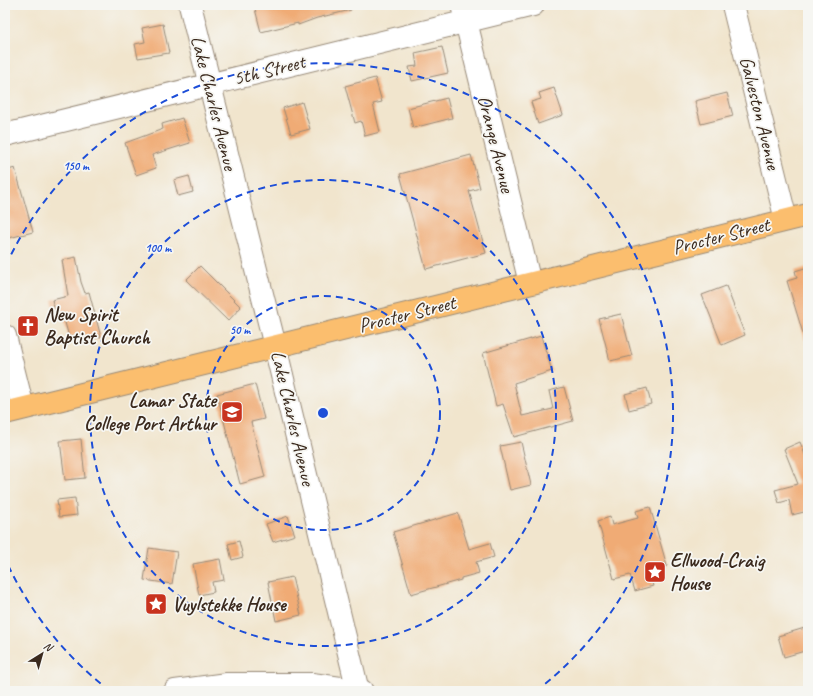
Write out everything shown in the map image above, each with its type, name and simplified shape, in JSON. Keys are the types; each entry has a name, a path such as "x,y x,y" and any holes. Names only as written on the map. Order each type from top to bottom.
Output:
{"main road":[{"name":"Procter Street","path":"14,410 808,215"}],"street":[{"name":"Lake Charles Avenue","path":"190,5 276,346 358,691"},
{"name":"5th Street","path":"5,135 210,84 464,13 533,5"},
{"name":"Galveston Avenue","path":"733,5 786,220"},
{"name":"Orange Avenue","path":"464,13 530,284"},
{"path":"5,336 14,410"},
{"path":"175,691 227,684 312,684 362,691"}],"building":[{"path":"254,5 351,5 351,10 317,18 298,25 298,23 261,32"},
{"path":"163,24 169,53 138,58 135,44 145,42 142,28"},
{"path":"442,47 448,73 412,81 409,67 417,66 415,53"},
{"path":"375,78 382,102 373,104 380,132 365,136 361,121 355,123 345,86"},
{"path":"554,88 563,115 538,124 531,102 541,99 539,93"},
{"path":"727,93 733,116 701,124 695,101"},
{"path":"447,98 452,118 413,128 408,108"},
{"path":"302,102 310,129 291,134 283,108"},
{"path":"182,118 190,143 152,155 156,168 136,175 125,143 163,129 162,124"},
{"path":"471,155 480,188 469,191 486,253 426,269 400,174"},
{"path":"15,168 33,232 5,239 5,171"},
{"path":"189,176 193,192 178,196 174,180"},
{"path":"76,257 81,282 85,293 89,292 101,337 82,341 80,334 69,337 64,319 58,321 52,300 68,296 62,260"},
{"path":"200,266 241,307 228,321 186,280"},
{"path":"808,267 808,340 805,340 787,281 797,278 795,271"},
{"path":"726,286 745,335 722,345 702,295"},
{"path":"621,314 632,356 610,361 599,319"},
{"path":"541,336 552,371 514,383 522,416 553,409 549,391 564,387 573,421 514,437 503,404 496,406 483,353"},
{"path":"255,384 264,419 251,422 265,477 240,484 217,394"},
{"path":"647,388 651,404 629,410 625,394"},
{"path":"81,439 85,478 65,480 60,441"},
{"path":"521,442 531,485 510,490 500,446"},
{"path":"800,442 808,462 808,511 792,515 789,500 779,503 775,490 798,484 784,449"},
{"path":"75,498 77,515 59,517 57,500"},
{"path":"650,507 667,566 648,571 653,586 635,591 630,575 614,579 598,521 610,517 612,525 638,518 636,511"},
{"path":"458,513 469,549 490,543 494,557 476,562 479,573 461,578 461,580 411,594 393,532"},
{"path":"288,516 295,535 273,542 266,524"},
{"path":"239,541 243,557 232,560 228,544"},
{"path":"149,548 177,552 172,584 144,580"},
{"path":"220,559 224,580 212,582 214,592 199,595 193,564"},
{"path":"292,577 301,615 276,621 268,582"},
{"path":"808,627 808,650 784,657 778,636"}],"place":[{"name":"New Spirit Baptist Church","path":"28,326"},
{"name":"Lamar State College Port Arthur","path":"232,412"},
{"name":"Ellwood-Craig House","path":"655,572"},
{"name":"Vuylstekke House","path":"156,604"}]}
